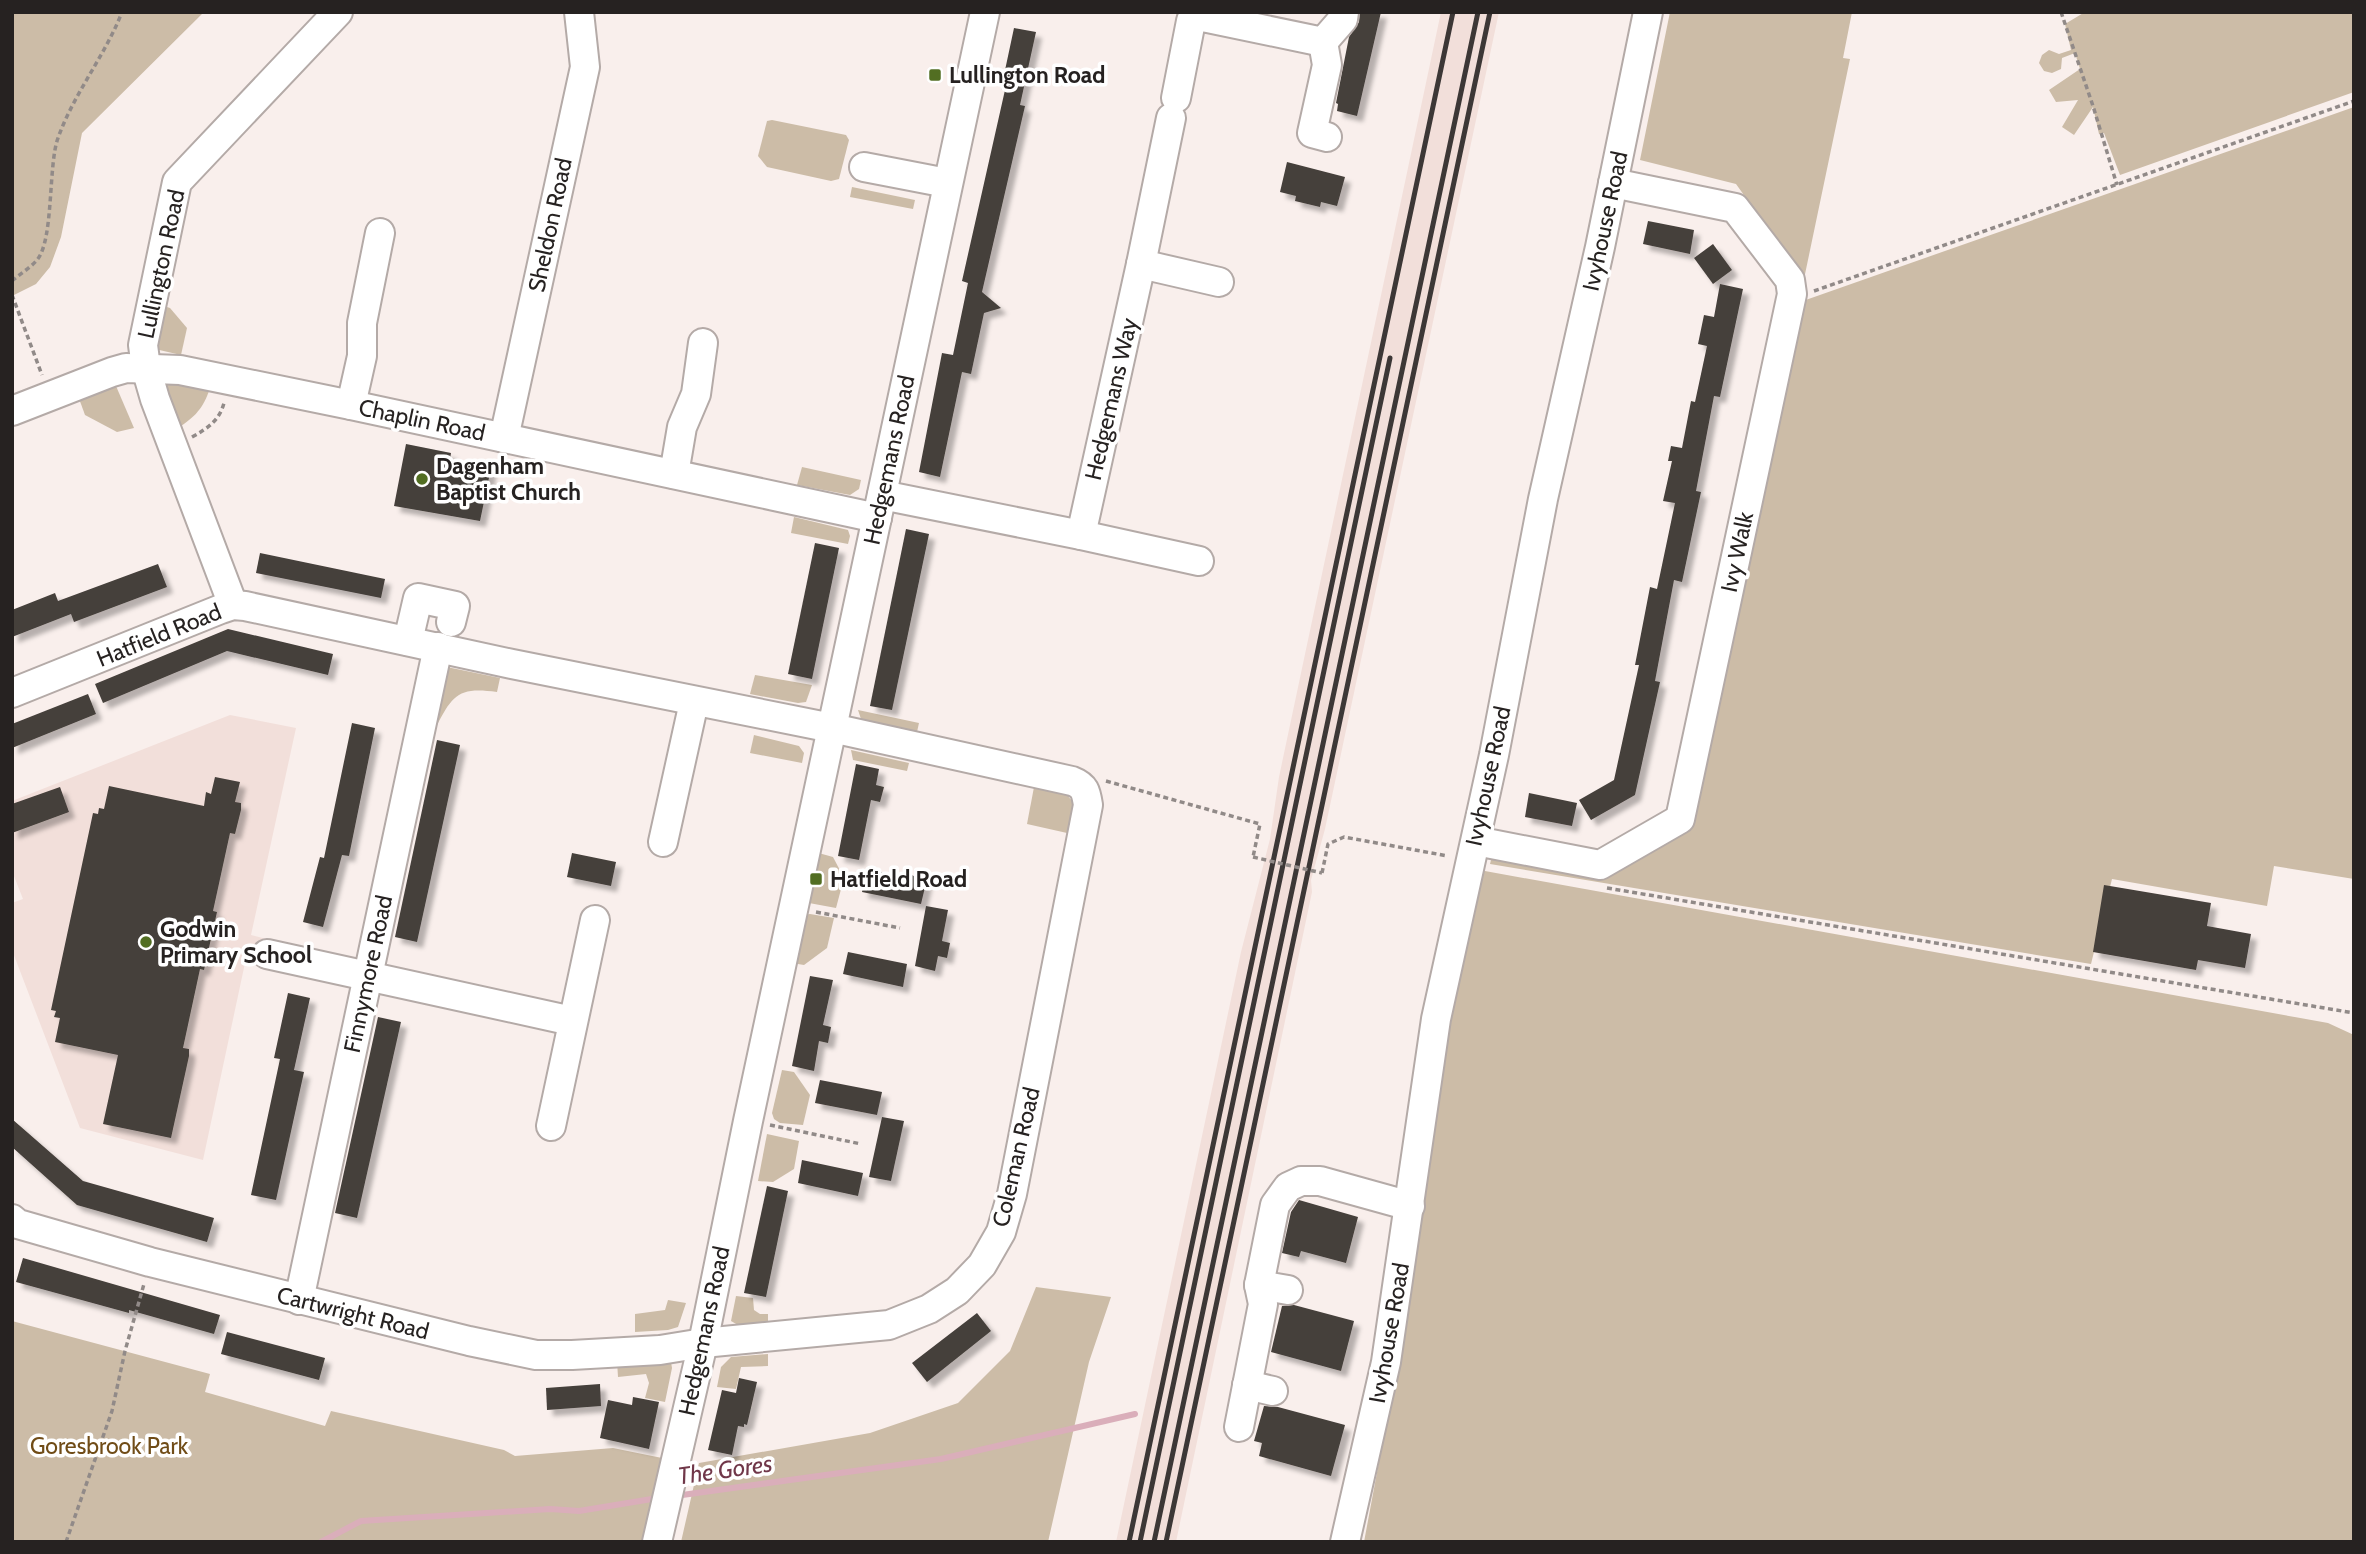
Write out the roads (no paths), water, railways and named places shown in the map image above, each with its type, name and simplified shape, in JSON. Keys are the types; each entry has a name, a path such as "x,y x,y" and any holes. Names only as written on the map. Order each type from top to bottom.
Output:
{"street":[{"name":"Lullington Road","path":"233,605 172,445 146,368 143,345 177,182 338,12"},
{"name":"Sheldon Road","path":"504,438 585,67 579,12"},
{"name":"Hedgemans Road","path":"659,1534 985,12"},
{"path":"1327,137 1312,133 1326,65 1323,42 1343,19 1344,12"},
{"name":"Ivyhouse Road","path":"1345,1542 1386,1362 1436,1019 1473,851 1543,499 1648,12"},
{"name":"Hedgemans Way","path":"1081,534 1191,21 1203,18 1323,42"},
{"path":"864,167 947,183"},
{"name":"Ivy Walk","path":"1473,851 1600,865 1680,819 1792,294 1790,280 1735,208 1613,183"},
{"path":"351,405 362,356 362,323 380,233"},
{"path":"1141,264 1219,282"},
{"path":"674,474 682,427 696,394 703,343"},
{"name":"Chaplin Road","path":"12,411 126,368 180,370 674,474 880,507"},
{"path":"880,507 1081,534 1199,561"},
{"path":"408,641 418,598 455,606 451,622"},
{"name":"Hatfield Road","path":"12,693 233,605 245,606 694,702 832,728 1072,781 1082,785 1086,792"},
{"name":"Finnymore Road","path":"299,1300 438,647"},
{"path":"663,842 694,702"},
{"name":"Coleman Road","path":"702,1343 889,1325 929,1308 957,1291 982,1265 1001,1232 1012,1194 1088,805 1086,792"},
{"path":"551,1126 595,920"},
{"path":"267,954 572,1021"},
{"path":"1239,1427 1260,1388 1264,1304 1259,1285 1275,1205 1288,1187 1301,1181 1320,1181 1410,1206"},
{"name":"Cartwright Road","path":"12,1219 18,1224 150,1262 536,1355 660,1350 702,1343"},
{"path":"1259,1285 1288,1290"}],"waterway":[{"name":"The Gores","path":"675,1496 941,1459 1135,1414"},
{"name":"The Gores","path":"321,1542 361,1521 550,1509 579,1511 658,1498"}],"railway":[{"path":"1129,1542 1453,12"},
{"path":"1154,1542 1478,12"},
{"path":"1166,1542 1490,12"},
{"path":"1140,1542 1390,358"}],"place":[{"name":"Lullington Road","path":"935,75"},
{"name":"Dagenham Baptist Church","path":"422,479"},
{"name":"Hatfield Road","path":"816,879"},
{"name":"Godwin Primary School","path":"146,942"}],"park label":[{"name":"Goresbrook Park","path":"109,1446"}]}
